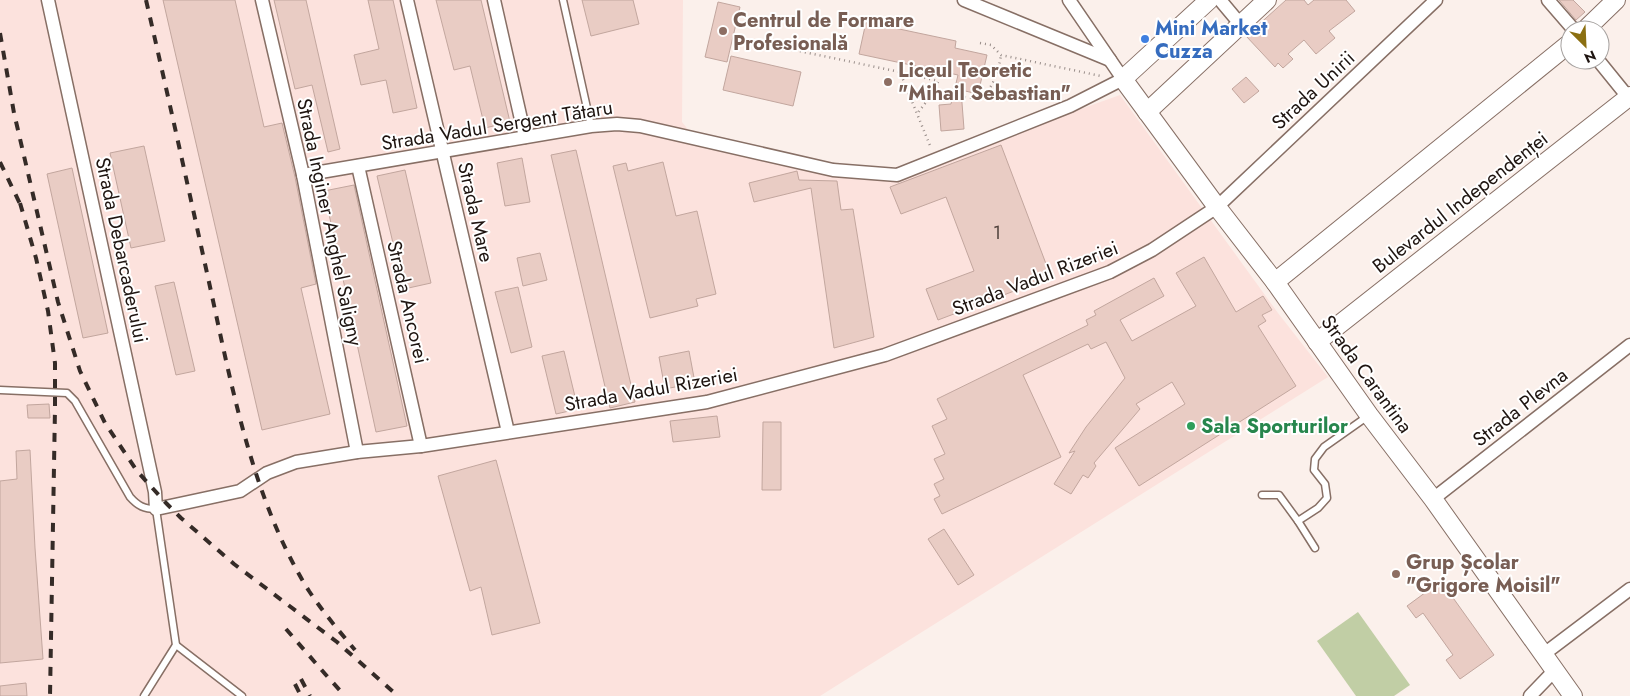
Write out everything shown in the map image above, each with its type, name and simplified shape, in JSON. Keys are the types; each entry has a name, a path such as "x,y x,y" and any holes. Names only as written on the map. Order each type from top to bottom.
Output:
{"main road":[{"path":"1123,79 1209,0"},
{"path":"1147,112 1267,0"},
{"path":"1595,20 1616,0"},
{"path":"1275,282 1560,51"},
{"name":"Strada Carantina","path":"1123,79 1217,208 1275,282 1316,342 1433,499 1573,696"},
{"name":"Bulevardul Independenței","path":"1316,342 1629,97"}],"street":[{"name":"Strada Debarcaderului","path":"48,0 156,492 156,509"},
{"name":"Strada Inginer Anghel Saligny","path":"262,0 303,175 357,452"},
{"name":"Strada Mare","path":"407,0 508,432"},
{"path":"494,0 525,137"},
{"path":"964,0 1110,60"},
{"path":"1069,0 1123,79"},
{"path":"1220,0 1241,25"},
{"name":"Strada Unirii","path":"1217,208 1436,0"},
{"path":"1548,0 1565,20"},
{"path":"1606,70 1629,97"},
{"name":"Strada Vadul Sergent Tătaru","path":"303,175 592,126 617,124 640,126 833,170 897,174 1070,106 1123,79"},
{"name":"Strada Ancorei","path":"358,166 422,446"},
{"name":"Strada Vadul Rizeriei","path":"156,509 240,491 267,473 296,462 357,452 422,446 707,402 885,355 1110,272 1152,250 1217,208"},
{"name":"Strada Plevna","path":"1433,499 1630,345"},
{"path":"1544,654 1630,589"},
{"path":"1530,696 1555,670"}],"lane":[{"path":"564,0 592,126"},
{"path":"0,390 67,393 75,401 130,497 146,509 156,509 176,646 144,696"},
{"path":"1298,521 1318,508 1327,498 1325,484 1314,470 1315,459 1319,453 1324,447 1369,415"},
{"path":"1262,495 1279,495 1315,548"},
{"path":"176,646 242,696"}],"path":[{"path":"750,41 938,80 936,89 917,114"},
{"path":"980,43 991,45 1001,55 1092,75 1123,79"},
{"path":"936,89 975,98 982,96 989,90 1000,64 1001,55"},
{"path":"900,72 935,159"}],"shaded area":[{"path":"0,0 683,0 682,122 699,143 900,174 1120,95 1278,313 1328,377 820,696 0,696"}],"green space":[{"path":"1358,612 1410,685 1394,696 1356,696 1317,641"}],"building":[{"path":"163,0 235,0 264,127 282,123 295,177 316,284 301,288 330,414 262,430"},
{"path":"274,0 306,0 340,149 328,152 312,85 295,89"},
{"path":"368,0 393,0 417,108 393,113 386,80 361,85 354,55 379,49"},
{"path":"436,0 481,0 510,122 485,128 470,66 454,70"},
{"path":"582,0 633,0 639,24 591,36"},
{"path":"1286,0 1304,0 1308,5 1314,0 1346,0 1355,11 1329,31 1335,38 1316,54 1304,40 1288,54 1293,59 1283,68 1278,63 1275,67 1246,36"},
{"path":"1559,0 1573,0 1585,12 1576,20"},
{"path":"718,2 740,7 727,62 705,57"},
{"path":"866,22 956,41 955,48 987,55 978,94 961,90 964,129 941,131 939,105 951,104 958,75 859,54"},
{"name":"Centrul de Formare Profesională","path":"731,56 801,72 793,106 723,90"},
{"path":"1246,77 1259,91 1244,103 1232,89"},
{"path":"1001,145 1051,277 938,320 926,289 974,271 946,197 901,214 890,187"},
{"path":"144,146 165,241 131,248 110,153"},
{"path":"576,150 635,402 610,408 551,155"},
{"path":"522,158 530,202 505,206 497,163"},
{"path":"663,162 676,216 697,211 716,294 696,299 698,306 650,318 613,166 626,163 628,171"},
{"path":"72,168 108,333 83,338 47,174"},
{"path":"405,170 431,283 404,289 377,176"},
{"path":"797,171 799,180 837,181 841,210 853,209 874,337 834,348 811,188 754,202 749,183"},
{"path":"354,185 407,426 376,432 324,191"},
{"path":"540,253 547,280 523,286 517,258"},
{"path":"1204,257 1236,312 1263,296 1272,310 1262,315 1266,321 1258,326 1296,386 1139,486 1115,448 1185,404 1172,382 1136,404 1140,409 1094,463 1096,466 1088,478 1083,475 1071,494 1054,484 1075,451 1069,453 1086,427 1125,378 1106,342 1091,349 1088,344 1023,375 1061,457 942,514 934,499 940,496 934,484 944,479 934,459 945,454 932,426 947,419 937,399 1088,325 1086,320 1096,315 1094,311 1154,278 1164,296 1120,320 1132,341 1196,306 1176,273"},
{"path":"174,282 195,371 176,375 155,286"},
{"path":"518,287 532,347 511,353 495,292"},
{"path":"564,351 578,409 556,414 542,356"},
{"path":"689,351 695,383 665,389 659,357"},
{"path":"49,404 50,418 28,418 27,405"},
{"path":"717,416 720,437 673,442 670,421"},
{"path":"763,422 781,422 781,490 762,490"},
{"path":"30,450 43,659 0,663 0,481 17,479 16,451"},
{"path":"496,460 540,623 492,635 481,587 470,591 438,476"},
{"path":"944,529 974,575 958,585 928,539"},
{"path":"1441,581 1494,655 1460,679 1446,660 1453,655 1423,613 1416,618 1407,606"},
{"path":"26,683 27,696 0,696 0,686"}],"railway":[{"path":"146,0 224,354 257,477 289,555 309,591 325,614 355,650"},
{"path":"0,33 14,113 58,302 80,371 105,423 137,471 181,518 234,564 337,642 398,696"},
{"path":"0,162 22,208"},
{"path":"20,203 36,258 48,311 55,363 50,696"},
{"path":"286,629 345,696"},
{"path":"301,679 310,696"},
{"path":"295,684 301,696"}],"place":[{"name":"Centrul de Formare Profesională","path":"723,31"},
{"name":"Mini Market Cuzza","path":"1145,39"},
{"name":"Liceul Teoretic \"Mihail Sebastian\"","path":"888,82"},
{"name":"Sala Sporturilor","path":"1191,426"},
{"name":"Grup Școlar \"Grigore Moisil\"","path":"1396,574"}]}
